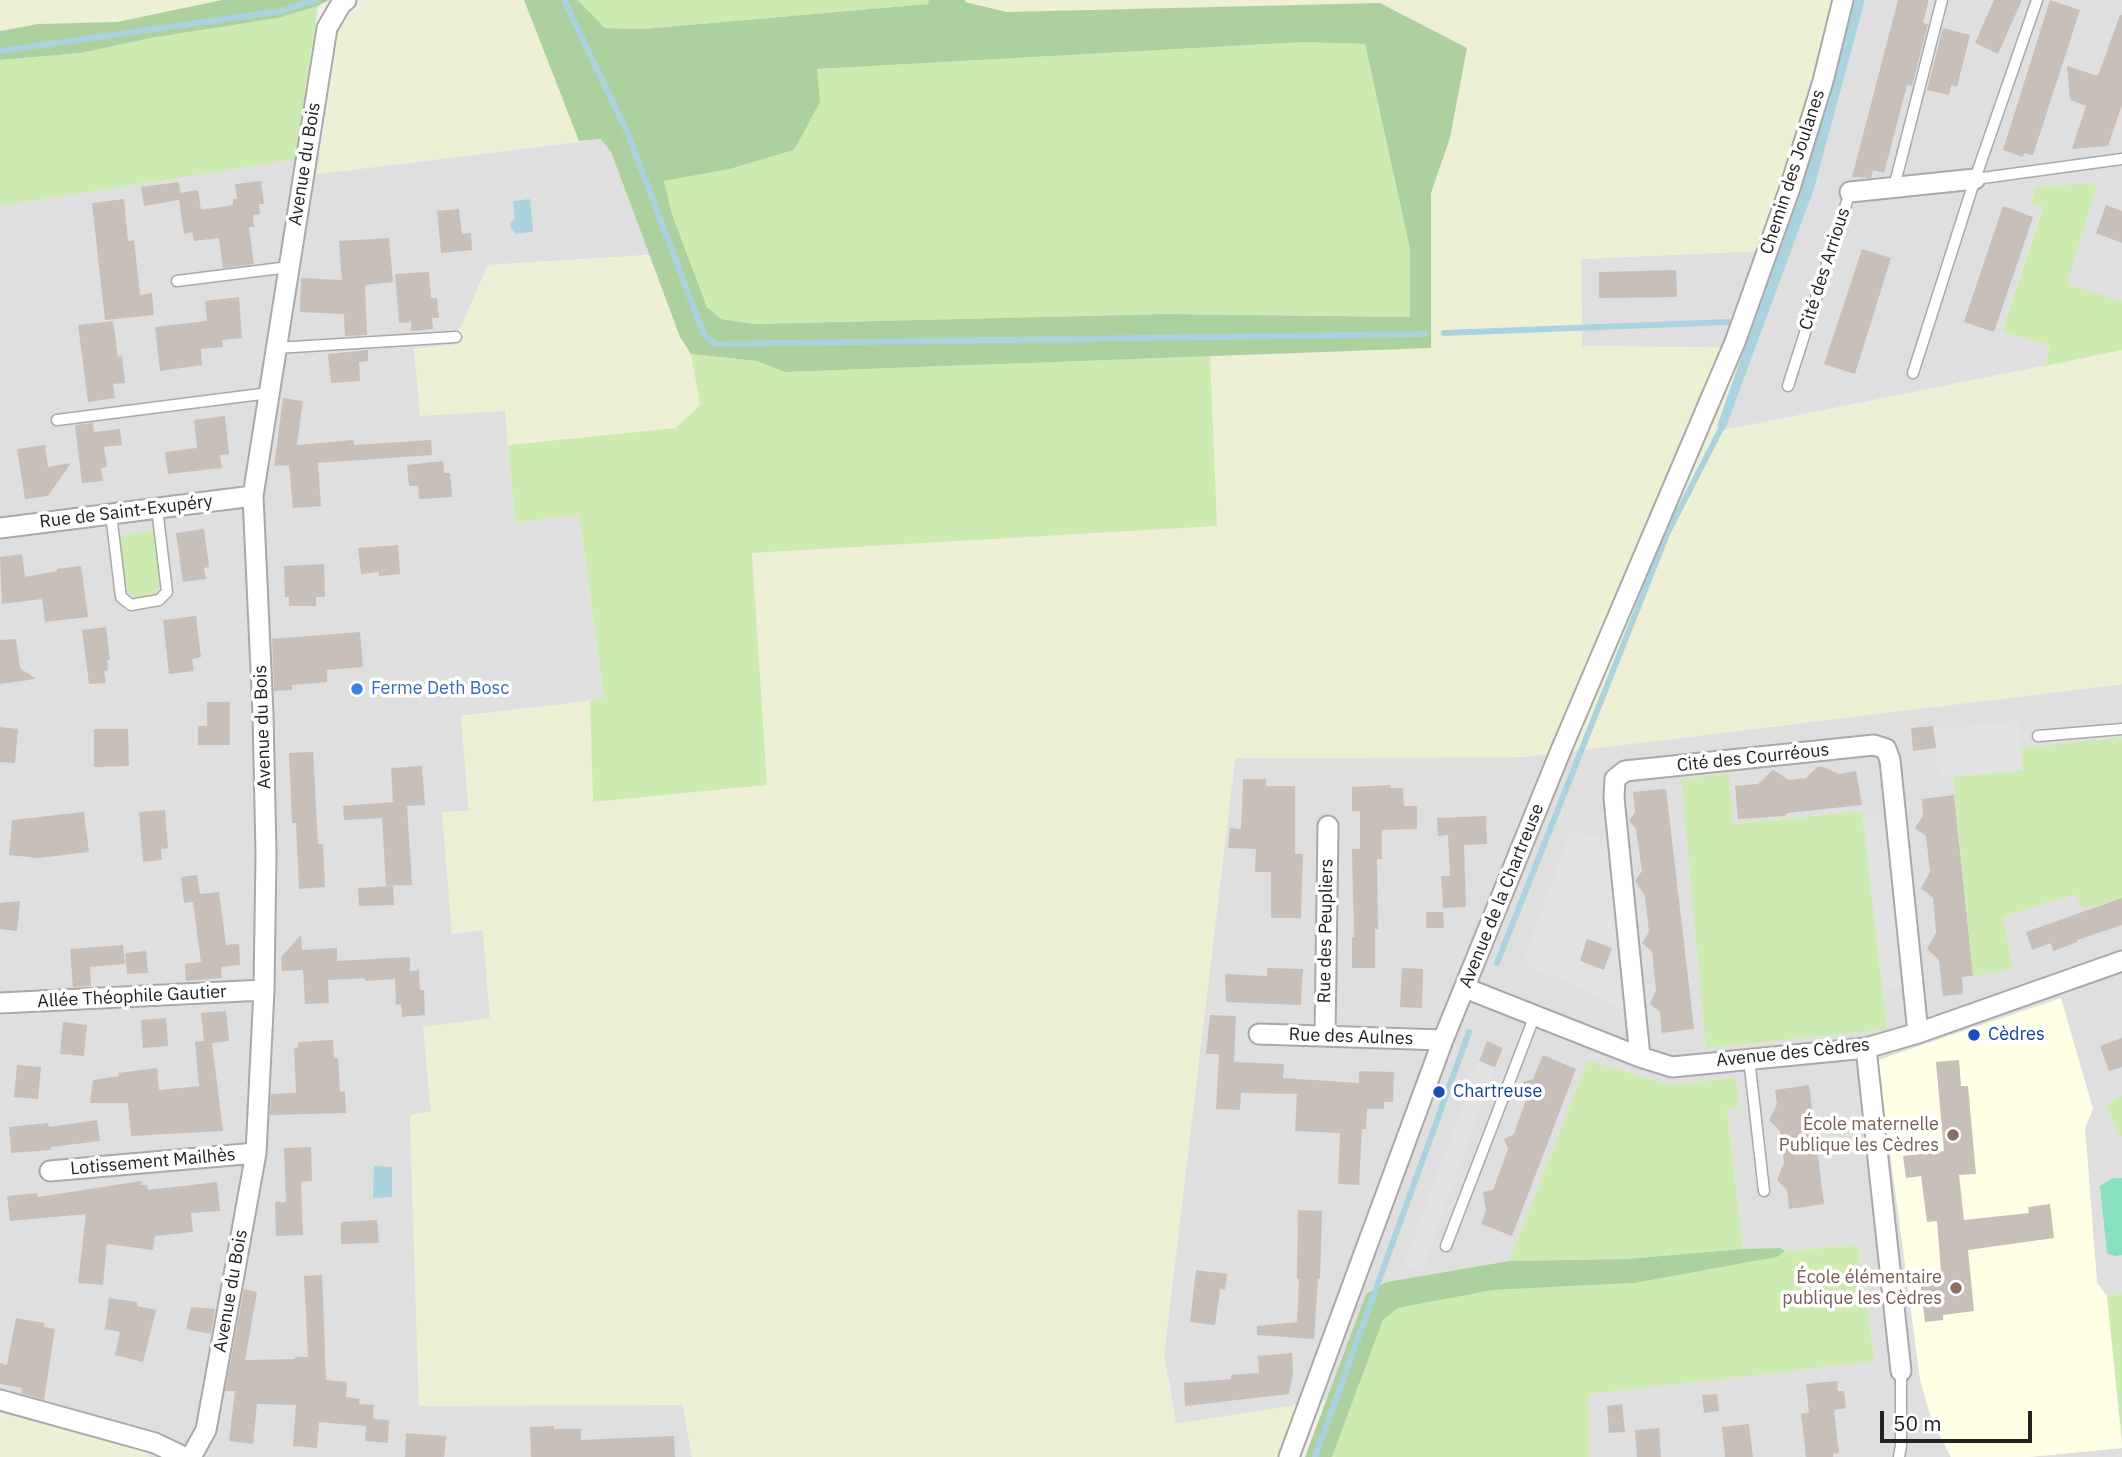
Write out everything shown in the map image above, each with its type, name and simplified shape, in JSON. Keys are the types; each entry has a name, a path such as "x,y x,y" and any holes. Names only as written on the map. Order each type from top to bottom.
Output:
{"street":[{"name":"Avenue du Bois","path":"191,1457 206,1430 256,1153 264,990 266,853 253,496 327,28 346,0"},
{"name":"Chemin des Joulanes","path":"1735,342 1790,188 1823,81 1843,0"},
{"name":"Cité des Arrious","path":"1850,192 1975,179"},
{"name":"Avenue de la Chartreuse","path":"1289,1457 1443,1040 1561,750 1735,342"},
{"name":"Rue de Saint-Exupéry","path":"0,528 253,496"},
{"name":"Cité des Courréous","path":"1640,1057 1614,798 1615,779 1625,771 1874,745 1886,749 1890,760 1918,1033"},
{"name":"Rue des Peupliers","path":"1325,1037 1328,826"},
{"name":"Avenue des Cèdres","path":"1465,988 1672,1067 1866,1048 1918,1033 2122,961"},
{"name":"Allée Théophile Gautier","path":"0,1003 264,990"},
{"name":"Rue des Aulnes","path":"1259,1034 1443,1040"},
{"path":"1866,1048 1901,1371"},
{"name":"Lotissement Mailhès","path":"50,1171 256,1153"},
{"path":"0,1400 155,1443 184,1457"}],"lane":[{"path":"1894,187 1942,0"},
{"path":"1913,373 1975,179 2037,0"},
{"name":"Cité des Arrious","path":"1975,179 2122,159"},
{"name":"Cité des Arrious","path":"1788,386 1850,192"},
{"path":"177,281 289,267"},
{"path":"276,348 456,337"},
{"path":"57,420 269,393"},
{"path":"111,514 121,597 131,605 159,600 167,592 157,508"},
{"path":"2038,736 2122,729"},
{"path":"1446,1246 1535,1014"},
{"path":"1749,1058 1763,1191"},
{"path":"1899,1457 1901,1371"}],"shaded area":[{"path":"0,0 222,0 117,22 38,24 0,31"},
{"path":"372,0 524,0 579,141 317,174 340,22"},
{"path":"965,0 1855,0 1804,180 1780,250 1581,259 1582,346 1747,348 1717,426 1725,430 2122,350 2122,684 1523,757 1235,758 1164,1354 1176,1424 1298,1405 1277,1457 692,1457 683,1405 419,1406 410,1115 431,1111 423,1027 490,1018 483,930 452,934 442,812 469,811 461,716 590,701 593,802 767,785 752,553 1217,526 1210,356 1431,348 1431,193 1450,138 1467,48 1007,12"},
{"path":"1865,0 2122,0 2122,301 2066,285 2043,206 2002,332 2050,345 2045,366 1725,430 1814,189"},
{"path":"602,139 611,152 649,255 488,265 453,345 414,349 505,411 515,523 579,513 604,699 461,716 469,811 443,812 452,934 483,930 490,1019 424,1027 431,1111 410,1115 419,1405 683,1405 692,1457 150,1457 146,1452 0,1408 0,206 321,154 318,174"},
{"path":"1780,250 1747,348 1582,346 1581,259"},
{"path":"649,255 680,337 691,354 700,405 676,428 508,444 505,411 420,416 414,349 453,345 488,265"},
{"path":"2122,684 2122,737 2022,748 2023,770 1953,777 1973,976 2003,917 2075,894 2094,907 2122,898 2122,1094 2106,1105 2116,1131 2122,1137 2122,1293 2107,1296 2097,1283 2085,1128 2093,1109 1931,1418 1951,1457 1589,1457 1589,1394 1875,1360 1857,1245 1785,1251 1780,1248 1743,1249 1727,1109 1735,1077 1670,1085 1588,1061 1509,1261 1386,1282 1366,1294 1328,1400 1176,1424 1164,1354 1235,758 1523,757","holes":["1681,779 1733,824 1862,811 1887,1029"]},
{"path":"2018,721 2023,770 1939,778 1934,729"},
{"path":"1885,814 1905,987 1883,990 1863,816"},
{"path":"1571,829 1608,841 1626,1010 1523,963"},
{"path":"2061,998 2093,1109 2085,1128 2097,1283 2107,1296 2122,1448 2029,1457 1951,1457 1931,1418 1920,1380 1878,1060"},
{"path":"1479,1061 1495,1067 1422,1271 1403,1267"},
{"path":"0,1408 147,1452 150,1457 0,1457"},
{"path":"2122,1448 2122,1457 2029,1457"}],"green space":[{"path":"222,0 329,0 278,18 151,38 81,53 0,60 0,31 38,24 117,22"},
{"path":"524,0 578,0 605,28 643,29 928,4 929,0 965,0 1007,12 1380,3 1467,48 1450,138 1431,193 1431,348 785,372 757,361 691,354 680,337 611,152 601,139 579,141","holes":["1303,42 1365,44 1410,249 1410,317 1166,314 755,324 721,319 707,307 672,214 664,181 730,169 794,150 820,102 817,69"]},
{"path":"578,0 929,0 929,4 643,29 605,28"},
{"path":"318,6 295,159 0,206 0,60 81,53 151,38 278,18"},
{"path":"1303,42 1365,44 1410,249 1410,317 1166,314 755,324 721,319 707,307 672,214 664,181 730,169 794,150 817,69"},
{"path":"2097,183 2067,284 2122,301 2122,350 2045,366 2050,345 2002,332 2043,207 2032,204 2035,187"},
{"path":"691,354 757,361 786,372 1210,356 1217,526 752,553 767,785 593,802 590,701 604,698 579,514 515,523 508,445 676,428 700,405"},
{"path":"154,530 160,585 154,593 135,597 126,588 120,536"},
{"path":"2122,737 2122,898 2094,907 2082,907 2075,894 2003,917 2013,969 1973,976 1953,777 2023,770 2021,748"},
{"path":"1729,774 1733,824 1862,811 1887,1029 1706,1048 1681,779"},
{"path":"1588,1060 1670,1085 1736,1077 1739,1107 1727,1109 1743,1249 1626,1259 1509,1261"},
{"path":"2122,1094 2122,1137 2116,1131 2106,1105"},
{"path":"2113,1178 2122,1178 2122,1255 2115,1256 2107,1253 2100,1186"},
{"path":"1857,1245 1875,1361 1589,1394 1589,1457 1332,1457 1383,1320 1398,1308 1493,1290 1635,1283 1777,1257 1785,1251"},
{"path":"1780,1248 1785,1251 1777,1257 1635,1283 1493,1290 1398,1308 1383,1320 1332,1457 1305,1457 1366,1294 1386,1282 1509,1261 1626,1259"},
{"path":"2122,1293 2122,1440 2107,1296"}],"water":[{"path":"1855,0 1865,0 1814,189 1725,430 1717,426 1804,180"},
{"path":"530,199 533,232 516,234 510,227 515,219 513,201"},
{"path":"374,1166 392,1167 392,1197 373,1198"}],"building":[{"path":"1898,0 1928,0 1923,23 1928,24 1912,86 1907,85 1884,173 1873,170 1871,178 1852,177"},
{"path":"1994,0 2022,0 1998,54 1975,43"},
{"path":"2050,0 2080,10 2033,155 2024,153 2023,157 2003,150"},
{"path":"2120,15 2122,105 2108,146 2072,149 2086,106 2070,100 2067,66 2098,76"},
{"path":"1943,28 1970,35 1957,87 1951,85 1949,95 1927,90"},
{"path":"261,181 264,204 259,204 260,214 253,215 254,227 249,227 254,264 223,268 219,238 194,241 192,232 184,234 179,200 144,206 141,187 179,182 180,193 198,190 201,210 233,205 233,199 237,199 235,184"},
{"path":"124,199 128,241 134,240 140,295 152,293 154,315 105,320 92,203"},
{"path":"2106,205 2122,211 2122,243 2096,233"},
{"path":"2003,206 2033,217 1994,332 1964,322"},
{"path":"459,209 462,234 471,233 472,250 441,253 437,211"},
{"path":"389,238 393,282 365,285 367,335 345,336 344,314 300,312 301,278 342,280 339,241"},
{"path":"1862,249 1891,258 1855,374 1824,364"},
{"path":"1676,270 1677,297 1599,298 1599,272"},
{"path":"429,272 431,298 437,298 439,318 432,318 433,329 411,331 411,322 399,323 395,274"},
{"path":"239,297 242,338 222,340 223,347 201,349 202,365 160,371 155,327 207,321 205,301"},
{"path":"113,321 118,357 122,356 125,383 113,384 115,398 88,402 78,325"},
{"path":"368,350 368,361 359,362 360,381 331,383 328,354"},
{"path":"283,398 303,401 297,445 354,440 354,445 431,440 432,455 318,463 321,506 293,508 289,465 274,466"},
{"path":"225,416 229,454 220,455 222,468 168,474 165,452 197,448 194,420"},
{"path":"93,423 94,432 120,429 122,445 104,447 107,467 101,468 103,481 82,483 75,425"},
{"path":"45,445 48,467 71,463 48,496 25,499 17,449"},
{"path":"443,461 444,473 450,473 452,497 419,499 418,486 409,486 407,465"},
{"path":"204,529 209,567 204,568 206,579 183,582 176,533"},
{"path":"398,545 400,574 361,574 358,548"},
{"path":"22,554 25,577 81,566 88,617 45,622 42,599 2,604 0,557"},
{"path":"324,564 325,597 316,597 316,606 289,606 289,597 285,597 284,566"},
{"path":"196,616 201,657 192,659 194,671 169,674 163,620"},
{"path":"106,627 110,660 107,660 108,670 104,671 106,683 89,684 82,630"},
{"path":"360,632 363,667 327,670 327,682 292,685 292,690 274,691 272,639"},
{"path":"16,639 20,668 36,679 0,684 0,640"},
{"path":"207,702 230,702 230,745 198,745 198,726 207,726"},
{"path":"1933,726 1936,748 1913,751 1911,728"},
{"path":"0,727 18,729 15,763 0,762"},
{"path":"94,729 128,729 129,766 94,767"},
{"path":"313,752 318,844 323,844 325,887 299,889 296,823 292,823 289,753"},
{"path":"422,766 425,805 407,806 412,885 386,886 382,818 344,820 343,806 393,802 391,768"},
{"path":"1817,767 1839,774 1856,771 1862,805 1787,813 1785,816 1738,819 1735,786 1758,784 1773,770 1789,780 1806,778"},
{"path":"1243,779 1266,779 1266,786 1295,786 1295,854 1303,854 1301,918 1271,918 1271,872 1255,872 1256,849 1228,848 1230,828 1241,829"},
{"path":"1391,785 1391,788 1403,788 1404,806 1417,806 1417,829 1382,830 1382,859 1377,859 1378,929 1375,929 1375,968 1352,968 1352,849 1360,849 1360,811 1352,811 1352,787"},
{"path":"1666,789 1694,1029 1662,1033 1660,1012 1650,1004 1656,991 1652,951 1642,943 1649,932 1645,896 1635,881 1642,871 1636,829 1629,821 1635,812 1633,792"},
{"path":"1954,795 1973,976 1962,977 1963,994 1943,996 1939,960 1927,949 1936,933 1933,898 1921,888 1930,872 1926,836 1915,828 1923,816 1922,799"},
{"path":"165,810 168,848 161,849 162,860 143,862 139,812"},
{"path":"84,812 89,852 38,858 9,855 12,820"},
{"path":"1486,816 1487,844 1464,845 1466,907 1443,908 1441,876 1450,876 1448,835 1438,836 1437,818"},
{"path":"197,875 200,894 219,892 226,945 239,944 240,965 221,967 222,978 186,981 185,964 201,962 193,902 184,903 181,877"},
{"path":"393,886 394,905 359,906 358,888"},
{"path":"2122,898 2122,925 2053,951 2051,943 2032,950 2026,932"},
{"path":"20,901 17,931 0,929 0,903"},
{"path":"1426,912 1443,912 1444,928 1426,928"},
{"path":"301,935 302,950 337,948 337,961 410,957 410,971 419,970 420,990 424,990 425,1015 402,1017 401,1004 396,1005 395,979 328,980 329,1003 305,1004 303,970 282,971 281,957"},
{"path":"1587,939 1612,948 1604,970 1580,961"},
{"path":"123,945 125,964 90,967 91,986 73,987 70,949"},
{"path":"146,951 148,973 127,974 125,953"},
{"path":"1267,968 1303,969 1301,1005 1226,1002 1225,974 1267,976"},
{"path":"1402,968 1423,969 1422,1008 1400,1007"},
{"path":"226,1011 229,1041 212,1043 223,1131 131,1136 128,1103 90,1103 93,1080 119,1076 118,1073 157,1068 159,1090 199,1086 195,1042 204,1041 201,1013"},
{"path":"1210,1015 1236,1016 1234,1062 1284,1064 1283,1078 1359,1083 1359,1071 1394,1072 1393,1102 1384,1102 1384,1109 1367,1109 1366,1129 1362,1129 1359,1185 1338,1184 1340,1133 1295,1131 1297,1094 1241,1093 1240,1110 1216,1109 1219,1054 1206,1054"},
{"path":"166,1018 168,1046 143,1048 141,1020"},
{"path":"63,1022 87,1025 84,1056 60,1054"},
{"path":"2122,1038 2122,1067 2109,1071 2100,1046"},
{"path":"333,1040 334,1058 338,1058 340,1092 345,1091 346,1113 270,1115 271,1094 296,1093 294,1048 298,1048 298,1042"},
{"path":"1487,1041 1503,1048 1495,1067 1479,1061"},
{"path":"1543,1055 1576,1069 1512,1236 1481,1224 1486,1210 1483,1192 1493,1190 1508,1149 1504,1139 1514,1134 1529,1091 1523,1082 1533,1079"},
{"path":"1959,1060 1961,1086 1968,1086 1976,1174 1959,1175 1964,1220 2029,1213 2028,1207 2050,1204 2054,1238 1968,1250 1974,1311 1943,1315 1943,1320 1925,1322 1919,1273 1941,1271 1937,1221 1927,1222 1921,1176 1906,1178 1903,1156 1944,1151 1936,1062"},
{"path":"17,1065 41,1067 38,1099 14,1097"},
{"path":"1809,1085 1824,1204 1789,1209 1787,1190 1777,1180 1784,1163 1780,1131 1769,1120 1777,1104 1775,1090"},
{"path":"97,1120 100,1141 51,1147 51,1150 11,1153 9,1127 48,1123 49,1127"},
{"path":"311,1147 312,1181 301,1182 303,1235 276,1236 275,1202 286,1202 284,1148"},
{"path":"141,1181 141,1185 147,1185 148,1190 217,1182 220,1211 191,1213 193,1232 155,1236 153,1250 107,1244 103,1285 78,1283 86,1214 10,1221 7,1196 37,1193 38,1197"},
{"path":"1298,1210 1322,1211 1320,1279 1314,1339 1257,1335 1257,1326 1297,1322"},
{"path":"377,1220 379,1243 341,1244 341,1222"},
{"path":"1196,1270 1227,1274 1225,1290 1220,1289 1215,1325 1190,1322"},
{"path":"322,1275 326,1380 347,1382 346,1397 360,1399 359,1404 374,1405 373,1419 389,1420 388,1443 365,1441 366,1426 319,1422 317,1448 293,1446 296,1405 257,1404 253,1444 229,1441 235,1391 225,1391 244,1289 257,1292 245,1360 308,1357 304,1276"},
{"path":"109,1298 137,1302 137,1306 156,1310 143,1362 115,1355 120,1332 105,1329"},
{"path":"191,1307 215,1309 211,1334 186,1329"},
{"path":"16,1318 44,1323 44,1327 55,1329 44,1400 21,1393 22,1388 0,1384 0,1363 7,1365"},
{"path":"1292,1353 1293,1373 1289,1394 1185,1406 1184,1383 1231,1379 1231,1375 1259,1373 1258,1356"},
{"path":"1837,1381 1838,1391 1844,1391 1846,1408 1834,1410 1839,1453 1833,1454 1833,1457 1806,1457 1801,1414 1809,1413 1806,1384"},
{"path":"1717,1394 1719,1411 1704,1413 1702,1395"},
{"path":"1622,1404 1625,1432 1609,1433 1607,1406"},
{"path":"1749,1424 1753,1457 1725,1457 1722,1427"},
{"path":"554,1426 554,1429 581,1429 581,1440 674,1436 675,1457 531,1457 530,1427"},
{"path":"1659,1428 1661,1457 1637,1457 1635,1430"},
{"path":"406,1433 446,1436 444,1457 405,1457"}],"waterway":[{"path":"0,51 281,11 315,0"},
{"path":"564,0 628,134 704,335 715,344 1425,334"},
{"path":"1444,333 1729,322"},
{"path":"1497,963 1668,532 1725,421"},
{"path":"1315,1457 1469,1032"}],"place":[{"name":"Ferme Deth Bosc","path":"357,689"},
{"name":"Cèdres","path":"1974,1035"},
{"name":"Chartreuse","path":"1439,1092"},
{"name":"École maternelle Publique les Cèdres","path":"1953,1135"},
{"name":"École élémentaire publique les Cèdres","path":"1956,1288"}]}
